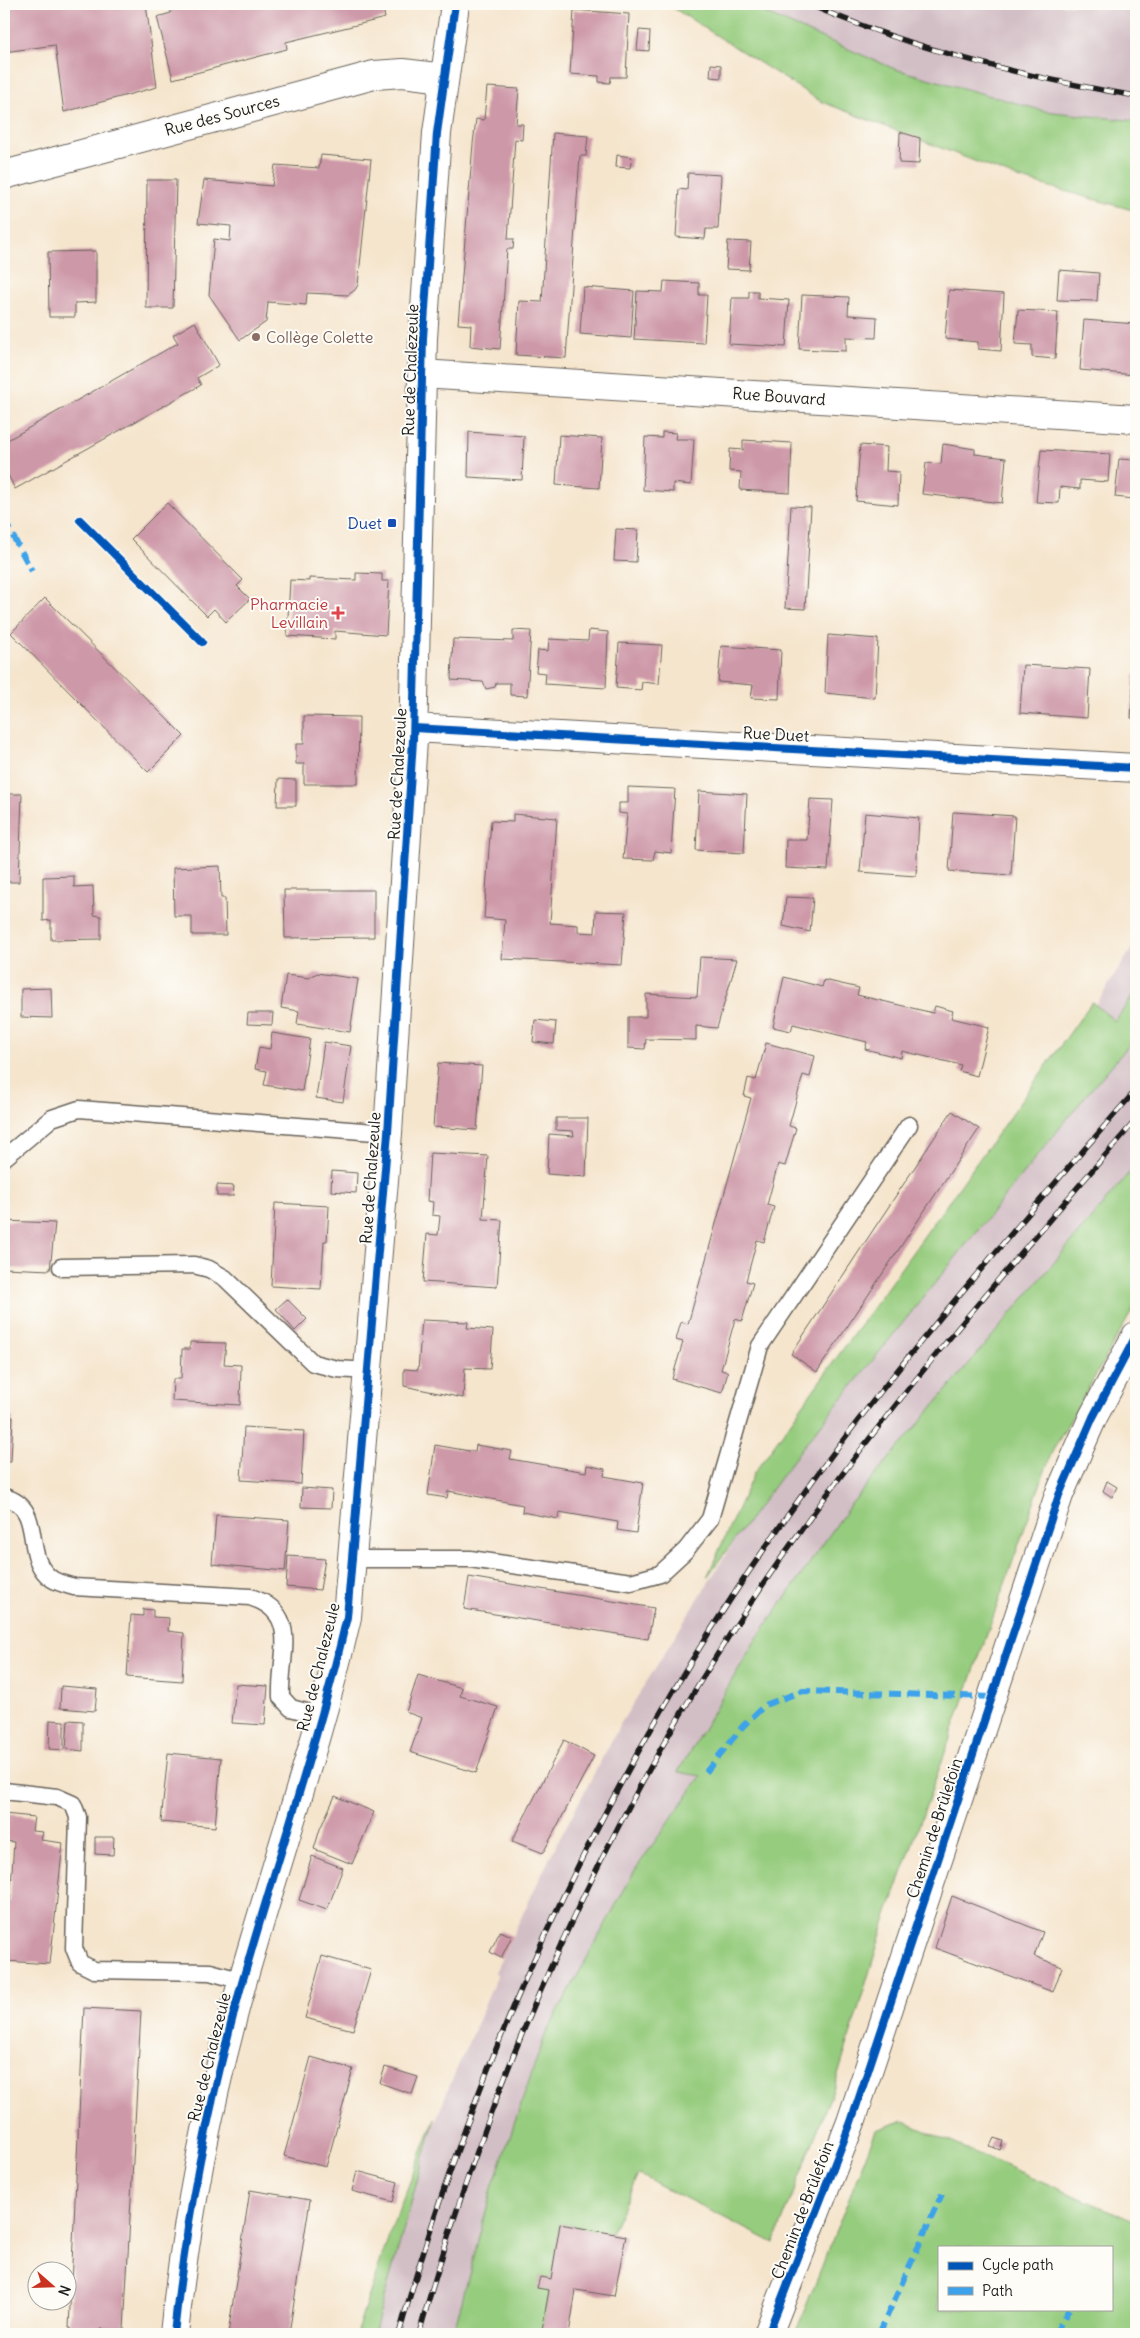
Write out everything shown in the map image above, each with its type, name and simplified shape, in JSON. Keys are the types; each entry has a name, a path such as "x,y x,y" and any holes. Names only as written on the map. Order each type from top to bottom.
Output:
{"street":[{"name":"Rue de Chalezeule","path":"174,2334 180,2277 204,2134 243,1982 321,1716 348,1616 388,1133 414,728 422,374 437,132 456,4"},
{"name":"Rue des Sources","path":"4,175 374,75 403,73 444,78"},
{"name":"Rue Bouvard","path":"422,374 1136,419"},
{"name":"Rue Duet","path":"414,728 1136,768"},
{"name":"Chemin de Brûlefoin","path":"768,2334 851,2122 1059,1495 1093,1417 1136,1336"}],"lane":[{"path":"4,1158 52,1118 79,1109 388,1133"},
{"path":"352,1559 470,1559 631,1582 660,1574 686,1550 710,1519 760,1346 909,1124"},
{"path":"61,1267 194,1265 209,1269 225,1278 313,1363 337,1369 368,1371"},
{"path":"4,1497 22,1508 30,1518 35,1558 51,1579 74,1587 250,1598 265,1602 281,1618 285,1635 281,1697 291,1708 321,1716"},
{"path":"4,1791 57,1797 73,1804 78,1816 74,1948 80,1963 94,1970 210,1972 243,1982"}],"shaded area":[{"path":"668,4 1136,5 1136,207 942,146 858,117"},
{"path":"1136,942 1136,1244 545,2035 493,2185 453,2334 357,2334 403,2204 449,2087 498,1974 495,1972 551,1855 621,1723 802,1432 936,1225 1097,1003"}],"green space":[{"path":"667,4 743,4 895,69 1044,111 1136,121 1136,211 1018,178 820,101"},
{"path":"1136,992 1136,1037 1088,1093 802,1448 707,1577 754,1473 1092,1002 1115,1021"},
{"path":"1136,1165 1136,1304 1051,1454 883,1927 836,2082 774,2243 638,2174 611,2233 560,2224 551,2279 540,2277 538,2288 549,2290 542,2330 544,2334 453,2334 493,2185 545,2035 635,1870 701,1776 678,1772 755,1641 851,1504"},
{"path":"435,2118 374,2334 356,2334 392,2227"},
{"path":"902,2121 1136,2222 1136,2334 795,2334 876,2130"}],"building":[{"path":"4,4 146,4 157,87 64,112 55,45 4,52"},
{"path":"174,4 382,4 385,18 286,42 287,49 173,79 157,17 171,13 170,6"},
{"path":"574,10 629,14 626,77 611,77 610,83 599,82 599,76 570,74"},
{"path":"639,30 650,31 649,51 637,50"},
{"path":"711,64 721,65 721,78 710,77"},
{"path":"487,87 519,89 516,124 523,124 522,140 515,139 508,239 514,239 513,249 507,249 500,349 470,346 471,325 458,324 476,119 484,120"},
{"path":"900,132 920,138 919,164 899,163"},
{"path":"553,133 588,136 586,156 580,156 566,358 516,355 519,301 542,302"},
{"path":"321,155 371,159 358,285 348,295 307,293 306,305 268,302 266,322 240,340 209,295 214,239 230,241 231,226 198,223 204,180 272,186 275,165 319,168"},
{"path":"617,155 632,157 630,168 616,167"},
{"path":"688,173 721,175 718,229 706,229 705,239 676,237 679,189 687,190"},
{"path":"147,180 176,180 173,308 146,308"},
{"path":"728,241 751,242 749,270 726,269"},
{"path":"96,251 96,302 75,303 75,317 49,317 48,252"},
{"path":"1059,270 1099,273 1097,301 1057,300"},
{"path":"664,281 699,283 699,295 707,295 704,343 634,339 637,291 663,292"},
{"path":"583,287 634,291 631,338 580,334"},
{"path":"949,290 1004,294 1001,351 978,349 978,342 945,339"},
{"path":"749,291 758,291 758,298 789,300 786,347 729,344 732,298 749,298"},
{"path":"802,295 849,297 848,315 877,317 876,338 846,337 846,351 799,349"},
{"path":"1018,310 1058,312 1055,359 1032,357 1032,345 1015,344"},
{"path":"1084,320 1136,324 1136,375 1080,370"},
{"path":"195,322 219,365 197,378 201,385 15,489 4,467 4,442 178,343 173,335"},
{"path":"469,432 524,436 522,480 468,477"},
{"path":"662,432 676,433 675,439 694,439 691,485 673,483 673,492 643,490 645,437 662,438"},
{"path":"559,435 602,438 599,488 556,485"},
{"path":"743,440 792,443 790,493 740,490 741,472 729,471 730,449 743,450"},
{"path":"943,444 975,449 975,454 1006,458 1002,503 922,494 926,463 941,464"},
{"path":"860,445 887,447 886,471 899,472 898,505 856,501"},
{"path":"1041,450 1110,454 1108,482 1080,480 1080,489 1060,487 1059,503 1036,502"},
{"path":"1119,459 1136,460 1136,506 1132,506 1133,499 1115,497"},
{"path":"167,503 243,580 237,586 250,599 226,622 214,609 207,616 131,539"},
{"path":"791,506 811,507 805,609 785,608"},
{"path":"616,529 638,530 636,562 614,561"},
{"path":"356,573 382,574 382,581 389,581 386,635 335,631 335,639 287,636 290,580 309,581 309,578 356,580"},
{"path":"45,598 184,736 148,772 11,633"},
{"path":"513,630 531,631 527,696 510,695 510,683 496,683 495,687 486,689 483,682 451,680 453,639 513,641"},
{"path":"589,630 608,632 606,688 545,684 546,673 536,672 538,650 548,651 549,639 588,641"},
{"path":"828,635 878,639 875,698 825,693"},
{"path":"619,643 662,645 659,684 642,682 641,690 616,688"},
{"path":"721,646 781,650 779,699 751,698 753,685 718,682"},
{"path":"1023,665 1090,669 1087,718 1020,713"},
{"path":"1136,674 1136,719 1131,718 1134,676"},
{"path":"304,716 359,717 358,784 304,784 304,764 296,764 296,744 304,744"},
{"path":"278,779 296,780 296,806 277,806"},
{"path":"628,787 675,789 671,853 655,851 653,860 623,859 627,814 619,813 619,803 628,803"},
{"path":"699,791 747,794 744,853 696,850"},
{"path":"4,794 22,794 19,882 4,882"},
{"path":"810,799 833,800 828,870 785,868 786,840 807,840"},
{"path":"953,812 1015,816 1011,875 949,871"},
{"path":"865,813 919,818 916,876 860,872"},
{"path":"513,814 557,818 550,923 578,925 578,932 595,933 596,911 626,912 622,965 502,959 505,920 484,918 491,821 513,822"},
{"path":"220,866 221,898 225,898 226,935 192,935 192,916 174,916 173,868"},
{"path":"74,876 74,887 93,886 94,915 101,916 101,939 51,940 51,920 43,921 43,877"},
{"path":"284,890 374,890 374,937 285,938"},
{"path":"786,897 813,898 810,932 783,926"},
{"path":"700,957 737,959 717,1028 696,1026 696,1040 646,1039 645,1049 628,1048 628,1017 646,1017 646,994 697,997"},
{"path":"317,973 358,979 350,1032 297,1024 299,1011 281,1008 286,975 309,978"},
{"path":"784,977 822,987 824,980 859,988 857,995 933,1013 935,1006 953,1011 951,1018 989,1027 977,1076 959,1071 961,1065 902,1051 901,1058 865,1049 867,1042 793,1024 791,1031 773,1027"},
{"path":"51,988 52,1018 21,1017 21,989"},
{"path":"248,1013 273,1013 272,1025 247,1024"},
{"path":"535,1020 556,1022 554,1044 533,1042"},
{"path":"272,1033 310,1039 302,1091 264,1085 267,1071 255,1069 259,1047 270,1049"},
{"path":"324,1042 351,1046 343,1102 316,1098"},
{"path":"766,1043 815,1056 810,1077 803,1075 789,1126 796,1128 785,1166 778,1164 767,1205 774,1207 764,1242 757,1240 746,1281 753,1283 742,1321 735,1319 721,1370 728,1372 722,1393 672,1379 683,1342 676,1340 681,1322 688,1324 751,1098 744,1096 748,1078 756,1080"},
{"path":"438,1063 482,1066 477,1130 433,1127"},
{"path":"952,1111 979,1129 817,1372 791,1354"},
{"path":"556,1118 588,1118 586,1177 547,1174 549,1134 574,1136 573,1131 556,1130"},
{"path":"430,1153 488,1156 483,1219 502,1220 497,1287 423,1282 427,1234 438,1235 440,1216 432,1215 433,1202 427,1201"},
{"path":"332,1171 357,1173 356,1193 331,1191"},
{"path":"217,1185 234,1186 233,1196 217,1196"},
{"path":"275,1203 329,1206 327,1241 324,1241 321,1289 271,1286"},
{"path":"4,1221 55,1223 50,1270 4,1268"},
{"path":"287,1299 307,1319 295,1331 276,1309"},
{"path":"422,1320 468,1322 467,1328 493,1330 490,1369 465,1368 463,1398 404,1386 404,1369 418,1370"},
{"path":"190,1342 226,1343 224,1364 241,1365 240,1405 172,1401 173,1379 181,1379 182,1349 190,1349"},
{"path":"4,1416 13,1417 11,1462 4,1462"},
{"path":"244,1427 304,1431 301,1484 241,1480"},
{"path":"435,1445 475,1452 476,1445 512,1451 510,1459 586,1472 587,1465 605,1469 604,1476 643,1483 636,1533 617,1530 618,1522 559,1512 558,1519 522,1512 523,1505 448,1491 447,1498 428,1495"},
{"path":"1107,1481 1117,1487 1112,1497 1103,1491"},
{"path":"302,1488 332,1490 331,1508 301,1507"},
{"path":"216,1515 289,1520 285,1571 212,1564"},
{"path":"288,1556 325,1559 320,1590 286,1587"},
{"path":"469,1577 654,1608 648,1639 464,1609"},
{"path":"143,1609 153,1610 153,1617 169,1618 168,1631 184,1633 182,1681 127,1677 131,1615 143,1616"},
{"path":"418,1675 462,1688 460,1696 498,1707 476,1773 410,1752 422,1718 406,1712"},
{"path":"236,1684 268,1686 265,1725 232,1723"},
{"path":"61,1686 97,1689 95,1711 60,1708"},
{"path":"50,1720 64,1721 64,1750 49,1749"},
{"path":"68,1720 83,1721 83,1751 66,1749"},
{"path":"564,1740 594,1756 543,1853 512,1841"},
{"path":"168,1753 221,1758 215,1827 161,1822"},
{"path":"335,1796 374,1812 352,1864 314,1849 320,1829"},
{"path":"4,1814 34,1817 32,1831 43,1832 41,1840 63,1843 50,1964 6,1961 8,1933 4,1933 4,1902 10,1902 14,1842 4,1841"},
{"path":"95,1837 114,1837 113,1855 95,1854"},
{"path":"312,1856 343,1868 327,1910 299,1900"},
{"path":"952,1896 1043,1932 1034,1956 1062,1967 1053,1992 935,1948"},
{"path":"500,1931 512,1936 501,1958 490,1952"},
{"path":"322,1956 371,1970 353,2030 305,2018"},
{"path":"84,2008 141,2011 124,2330 101,2329 101,2334 71,2334 71,2328 69,2328 70,2310 78,2310 78,2260 72,2260"},
{"path":"311,2057 353,2069 326,2167 284,2156"},
{"path":"385,2067 418,2077 412,2094 380,2083"},
{"path":"994,2138 1003,2141 1000,2150 990,2146"},
{"path":"357,2171 398,2182 393,2202 352,2191"},
{"path":"250,2190 310,2200 289,2334 228,2334"},
{"path":"560,2224 626,2236 614,2296 576,2290 569,2334 544,2334 542,2330 549,2290 537,2288 540,2277 551,2279"}],"railway":[{"path":"808,4 887,35 969,60 1052,80 1136,96"},
{"path":"399,2334 432,2225 469,2119 510,2014 556,1912 606,1811 661,1712 720,1616 783,1522 866,1410 1044,1195 1136,1090"},
{"path":"419,2334 449,2235 482,2137 520,2040 561,1945 606,1851 655,1759 707,1670 764,1583 851,1462 943,1346 1136,1120"}],"marked path":[{"path":"4,520 32,571"},
{"path":"706,1772 743,1726 765,1705 803,1691 992,1697"},
{"path":"879,2334 942,2194"},
{"path":"1055,2334 1068,2310"}],"cycle path":[{"path":"174,2334 192,2204 218,2075 253,1943 323,1711 347,1617 388,1133 413,740 423,338 437,133 455,4"},
{"path":"80,520 202,642"},
{"path":"414,728 1136,768"},
{"path":"768,2334 851,2122 1059,1495 1093,1417 1136,1336"}],"place":[{"name":"Collège Colette","path":"256,337"},
{"name":"Duet","path":"392,523"},
{"name":"Pharmacie Levillain","path":"338,613"}]}
